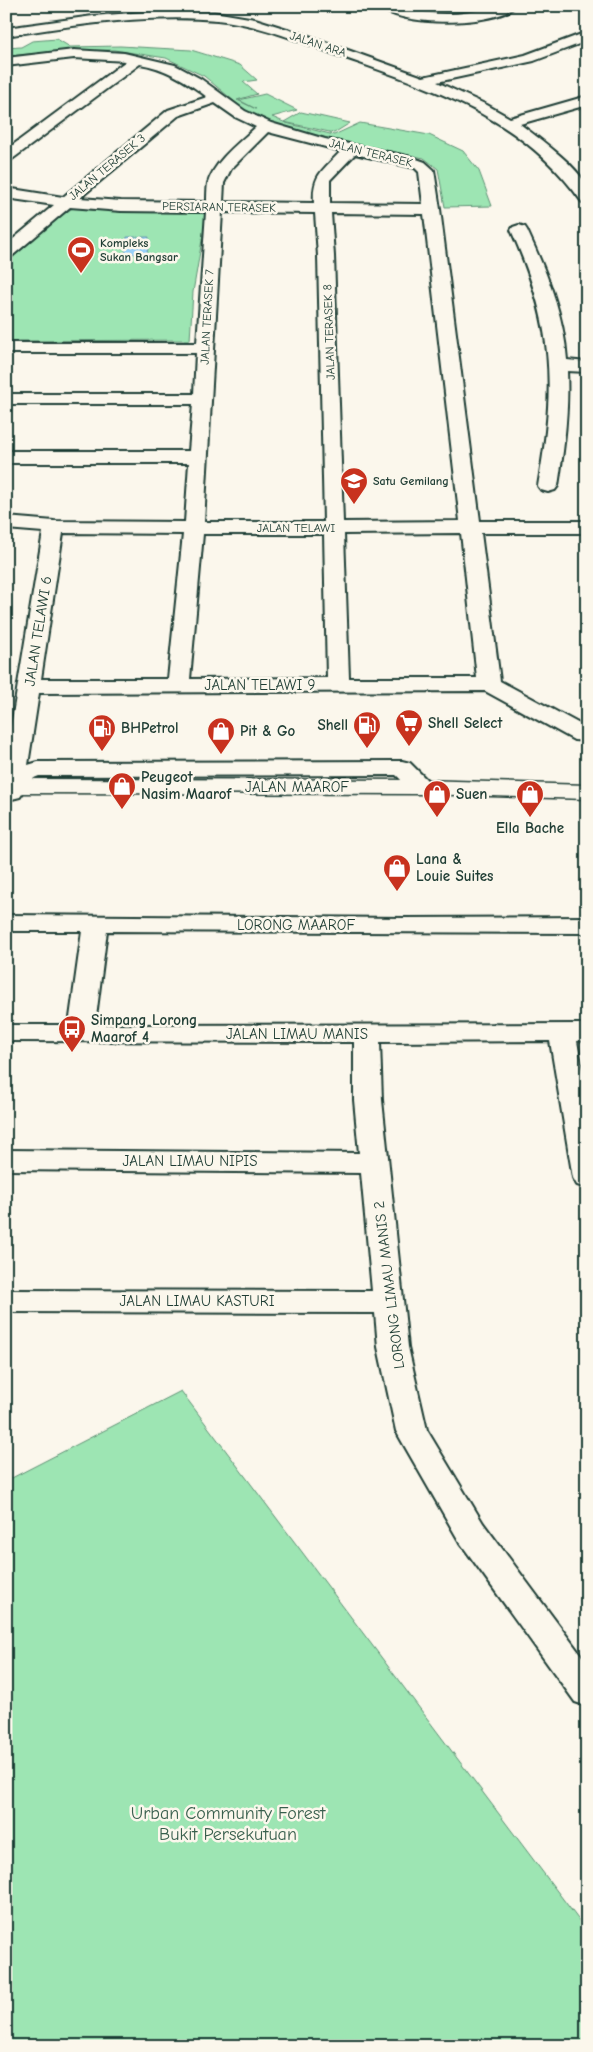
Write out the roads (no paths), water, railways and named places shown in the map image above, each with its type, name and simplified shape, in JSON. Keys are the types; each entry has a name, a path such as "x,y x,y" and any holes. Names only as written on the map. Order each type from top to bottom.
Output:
{"main road":[{"name":"JALAN MAAROF","path":"14,783 422,787 587,792"},
{"name":"JALAN MAAROF","path":"14,783 229,800 587,805"}],"street":[{"path":"385,6 409,14 437,18 483,15 509,6"},
{"name":"JALAN ARA","path":"6,32 128,15 227,12 423,81 473,102 509,123 558,161 587,199"},
{"path":"423,81 529,58 587,36"},
{"name":"JALAN TERASEK","path":"6,62 43,56 84,54 157,64 182,73 247,118 266,126 406,160 420,165 426,170 469,527"},
{"path":"6,156 136,60"},
{"name":"JALAN TERASEK 3","path":"6,253 173,113 217,98"},
{"path":"509,123 587,100"},
{"name":"JALAN TERASEK 7","path":"178,686 194,528 213,207 219,174 234,156 266,126"},
{"name":"JALAN TERASEK 8","path":"338,685 326,256 321,190 323,179 352,148"},
{"name":"PERSIARAN TERASEK","path":"6,193 65,202 121,206 432,209"},
{"path":"519,230 534,261 546,294 554,329 559,365 560,404 556,444 548,486"},
{"path":"6,348 204,348"},
{"path":"559,365 587,367"},
{"path":"6,399 202,399"},
{"path":"6,457 198,457"},
{"name":"JALAN TELAWI","path":"6,524 54,527 194,528 587,527"},
{"name":"JALAN TELAWI 6","path":"14,783 54,527"},
{"path":"469,527 481,604 489,684"},
{"name":"JALAN TELAWI 9","path":"30,686 489,684 582,735"},
{"path":"14,783 312,767 402,768 422,787"},
{"path":"290,787 312,767"},
{"name":"LORONG MAAROF","path":"6,923 405,926 587,925"},
{"path":"81,1033 95,924"},
{"path":"574,1032 587,1178"},
{"name":"JALAN LIMAU MANIS","path":"6,1033 367,1034 574,1032"},
{"name":"LORONG LIMAU MANIS 2","path":"367,1034 368,1100 393,1347 412,1431 470,1532 584,1681"},
{"name":"JALAN LIMAU NIPIS","path":"6,1160 375,1163"},
{"name":"JALAN LIMAU KASTURI","path":"6,1301 388,1302"}],"water":[{"path":"127,237 149,237 147,254 125,254"}],"place":[{"name":"Kompleks Sukan Bangsar","path":"81,274"},
{"name":"Satu Gemilang","path":"354,505"},
{"name":"Shell Select","path":"409,747"},
{"name":"Shell","path":"367,749"},
{"name":"BHPetrol","path":"102,752"},
{"name":"Pit & Go","path":"221,755"},
{"name":"Peugeot Nasim Maarof","path":"122,810"},
{"name":"Suen","path":"437,818"},
{"name":"Ella Bache","path":"530,818"},
{"name":"Lana & Louie Suites","path":"397,892"},
{"name":"Simpang Lorong Maarof 4","path":"72,1053"}],"park label":[{"name":"Urban Community Forest Bukit Persekutuan","path":"228,1824"}]}
